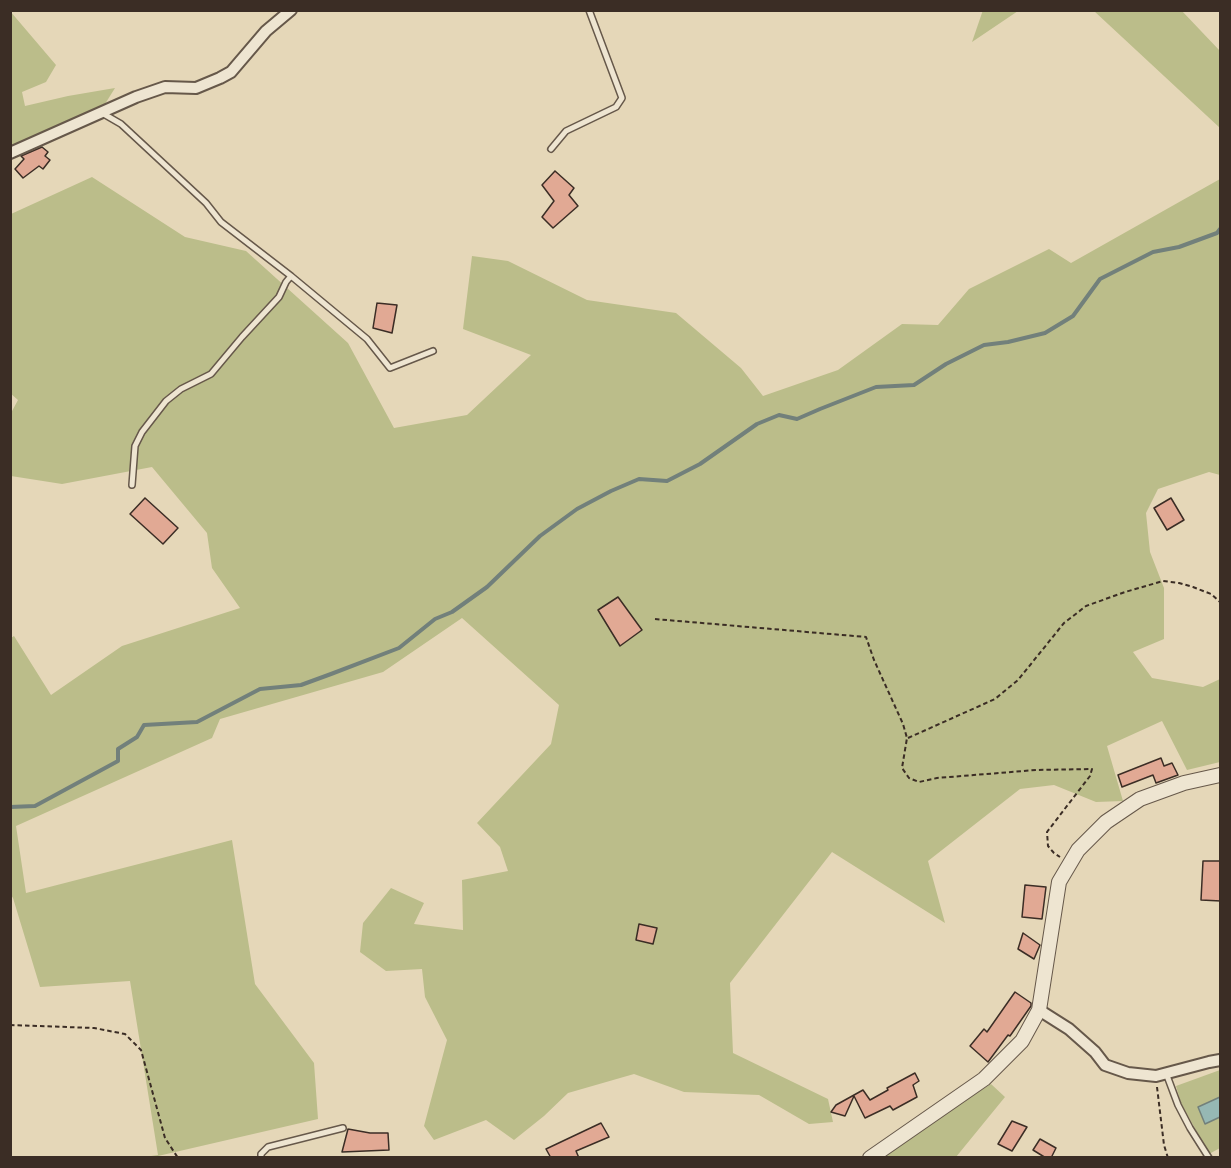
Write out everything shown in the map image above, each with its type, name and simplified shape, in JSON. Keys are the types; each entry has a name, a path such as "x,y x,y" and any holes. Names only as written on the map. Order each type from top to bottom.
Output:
{"street":[{"path":"10,153 136,96 165,87 196,88 220,78 231,72 266,31 291,10"},
{"path":"870,1158 984,1079 1022,1041 1039,1010 1059,882 1078,850 1106,822 1140,799 1184,783 1221,775"},
{"path":"1039,1010 1069,1029 1095,1052 1105,1065 1128,1073 1161,1075 1221,1060"}],"lane":[{"path":"551,149 566,131 616,107 622,98 589,10"},
{"path":"100,112 120,124 206,203 221,222 367,339 390,368 433,351"},
{"path":"132,485 135,446 142,432 166,401 181,389 211,374 279,297 285,282 291,276"},
{"path":"1161,1075 1209,1158"},
{"path":"261,1158 261,1154 268,1147 343,1128"}],"path":[{"path":"907,738 995,699 1018,680 1064,623 1086,606 1163,581 1193,587 1211,594 1221,602"},
{"path":"656,619 866,637 907,738 902,768 909,778 919,782 937,778 1036,770 1092,769 1090,776 1047,832 1048,846 1054,853 1071,863"},
{"path":"10,1024 94,1028 125,1034 141,1050 165,1138 178,1158"},
{"path":"1161,1075 1164,1145 1168,1158"}],"green space":[{"path":"983,10 1018,10 1018,11 972,42"},
{"path":"10,11 56,65 46,82 22,92 25,106 115,88 100,112 10,157"},
{"path":"1094,11 1182,11 1220,51 1220,128"},
{"path":"92,177 185,237 246,251 348,343 394,428 467,415 531,355 463,329 472,256 508,261 587,300 676,313 741,368 763,396 838,370 902,324 938,325 969,289 1049,249 1071,263 1220,179 1220,475 1209,472 1158,489 1146,513 1150,552 1164,588 1164,639 1133,652 1152,678 1203,687 1220,679 1220,762 1187,770 1162,721 1107,746 1123,801 1096,802 1054,785 1020,789 928,861 945,923 832,852 730,983 733,1053 828,1099 833,1122 809,1124 759,1095 684,1092 634,1074 568,1093 514,1140 486,1120 434,1140 424,1126 447,1040 425,997 422,969 386,971 360,952 363,923 391,888 424,903 414,924 463,930 462,880 508,871 500,847 477,823 551,744 559,705 462,618 383,672 220,719 212,738 16,826 26,893 232,840 255,984 314,1063 318,1119 159,1157 144,1157 158,1155 130,981 40,987 11,895 11,638 14,636 51,695 122,646 240,608 212,568 207,533 152,467 62,484 11,476 11,413 18,400 10,393 11,214"},
{"path":"1220,1070 1220,1148 1209,1154 1181,1103 1176,1086"},
{"path":"991,1084 1005,1097 956,1157 873,1158"}],"water":[{"path":"1220,1097 1220,1117 1205,1124 1198,1107"}],"building":[{"path":"42,147 48,152 45,156 50,160 43,169 39,166 23,178 15,169 24,159 21,156"},
{"path":"555,171 574,188 569,195 578,206 553,228 542,217 554,201 542,185"},
{"path":"377,303 397,305 392,333 373,328"},
{"path":"145,498 178,528 163,544 130,514"},
{"path":"1171,498 1184,520 1167,530 1154,508"},
{"path":"618,597 642,630 620,646 598,610"},
{"path":"1161,758 1164,766 1172,763 1178,775 1156,783 1153,775 1122,787 1118,775"},
{"path":"1203,861 1221,861 1221,901 1201,900"},
{"path":"1025,885 1046,887 1042,919 1022,917"},
{"path":"639,924 657,928 653,944 636,940"},
{"path":"1023,933 1040,945 1034,959 1018,949"},
{"path":"1015,992 1031,1003 1031,1006 988,1062 970,1046 984,1029 987,1032"},
{"path":"915,1073 919,1081 913,1085 917,1097 893,1110 890,1106 865,1118 854,1096 845,1116 831,1112 836,1105 863,1090 870,1100"},
{"path":"1012,1121 1027,1127 1012,1151 998,1144"},
{"path":"601,1123 609,1137 576,1151 579,1158 551,1158 546,1149"},
{"path":"348,1129 388,1133 389,1150 342,1152"},
{"path":"1040,1139 1056,1148 1051,1158 1046,1158 1033,1150"}],"waterway":[{"path":"10,807 35,806 118,761 118,749 137,737 144,725 197,722 260,689 301,685 399,648 435,619 452,612 487,587 540,536 577,509 611,491 639,479 667,481 700,464 757,424 779,415 797,419 876,387 914,385 946,364 984,345 1045,333 1073,316 1100,279 1153,252 1179,247 1217,233 1220,229"}]}
